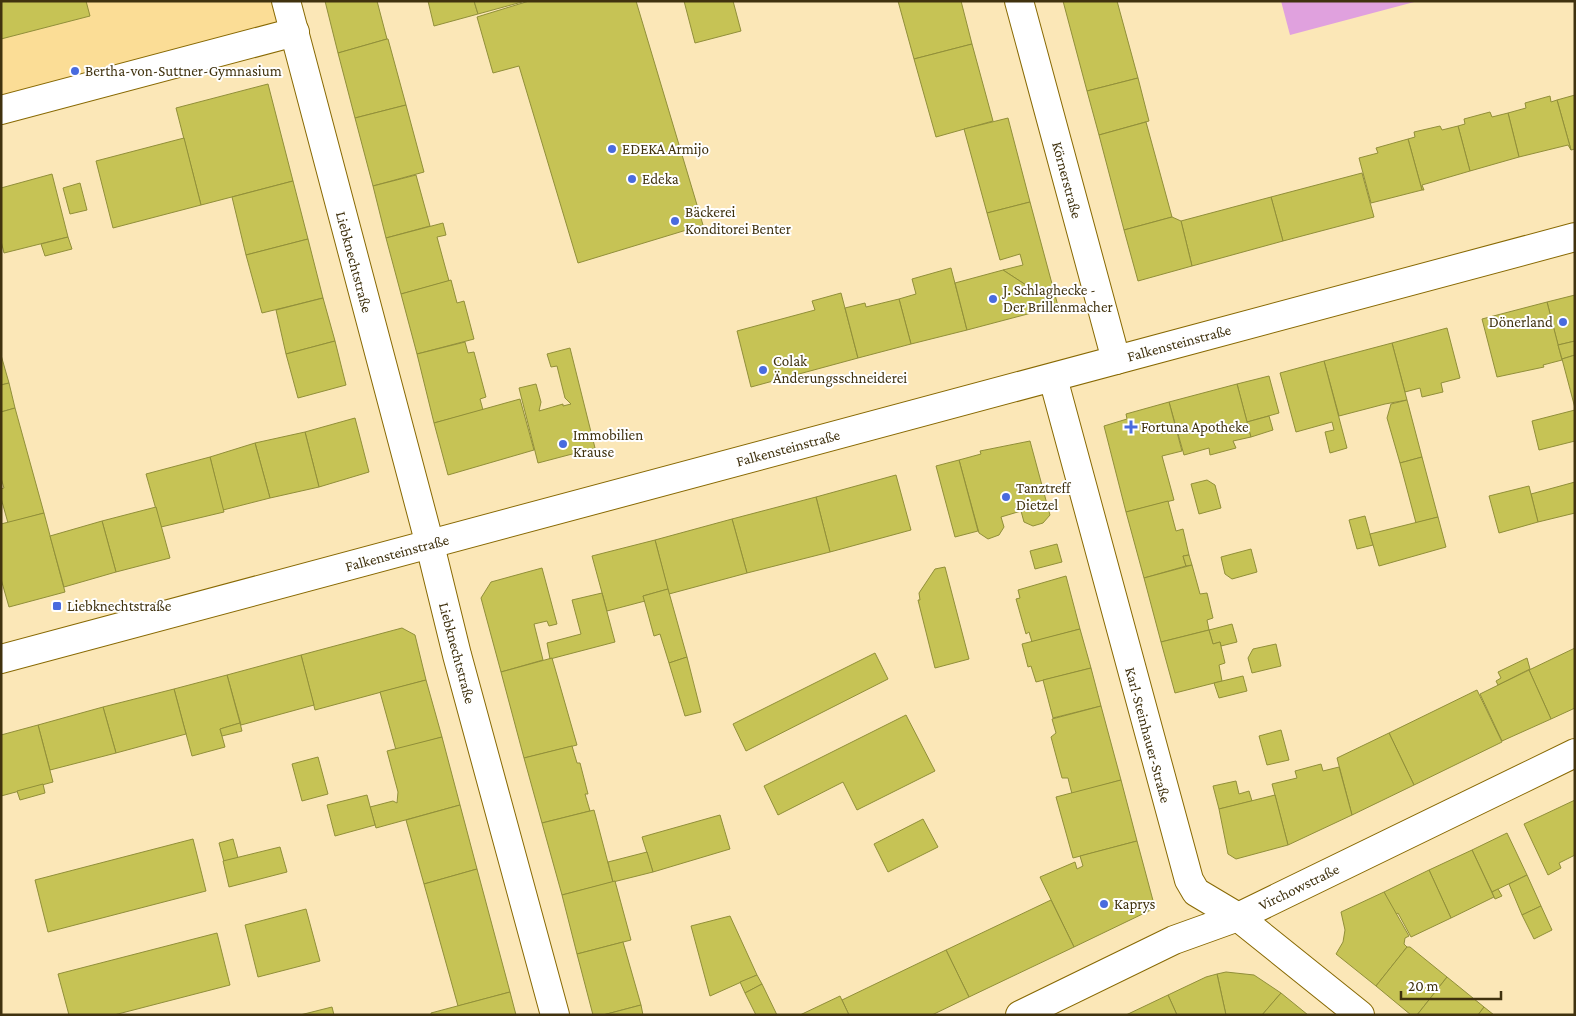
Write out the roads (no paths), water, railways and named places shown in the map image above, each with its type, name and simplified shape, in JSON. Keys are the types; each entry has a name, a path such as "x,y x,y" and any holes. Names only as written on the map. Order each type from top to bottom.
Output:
{"street":[{"name":"Liebknechtstraße","path":"286,1 430,545 457,655 554,1015"},
{"name":"Körnerstraße","path":"1019,1 1116,360"},
{"path":"1,110 295,32"},
{"name":"Falkensteinstraße","path":"1,659 1575,237"},
{"name":"Karl-Steinhauer-Straße","path":"1053,378 1185,870 1196,892 1238,917 1360,1015"},
{"name":"Virchowstraße","path":"1020,1015 1174,940 1238,917 1575,753"}],"place":[{"name":"Bertha-von-Suttner-Gymnasium","path":"75,71"},
{"name":"EDEKA Armijo","path":"612,149"},
{"name":"Edeka","path":"632,179"},
{"name":"Bäckerei Konditorei Benter","path":"675,221"},
{"name":"J. Schlaghecke - Der Brillenmacher","path":"993,299"},
{"name":"Dönerland","path":"1563,322"},
{"name":"Colak Änderungsschneiderei","path":"763,370"},
{"name":"Fortuna Apotheke","path":"1131,427"},
{"name":"Immobilien Krause","path":"563,444"},
{"name":"Tanztreff Dietzel","path":"1006,497"},
{"name":"Liebknechtstraße","path":"57,606"},
{"name":"Kaprys","path":"1104,904"}]}
